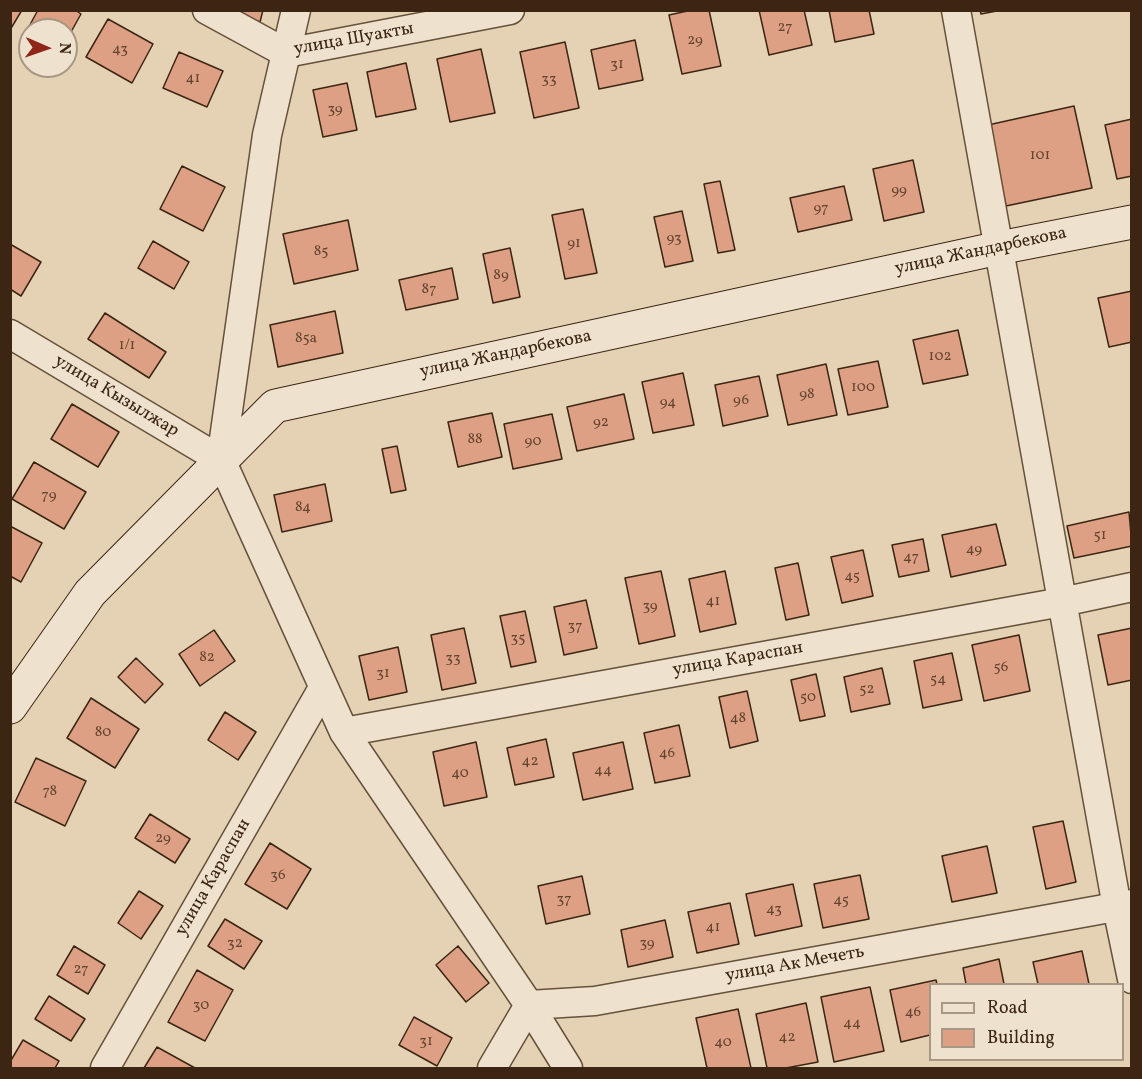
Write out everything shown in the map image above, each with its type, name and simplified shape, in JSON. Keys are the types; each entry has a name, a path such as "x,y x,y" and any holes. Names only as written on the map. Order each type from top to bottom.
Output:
{"street":[{"name":"улица Шуакты","path":"207,10 286,53 510,10"},
{"path":"296,10 267,135 221,460 344,732 529,1005 568,1068"},
{"path":"957,10 1062,602 1124,906 1131,979"},
{"name":"улица Жандарбекова","path":"13,700 90,593 275,406 999,248 1131,222"},
{"name":"улица Кызылжар","path":"10,334 221,460"},
{"name":"улица Караспан","path":"344,732 1062,602 1131,587"},
{"name":"улица Караспан","path":"105,1068 323,688"},
{"name":"улица Ак Мечеть","path":"529,1005 595,1001 1124,906"},
{"path":"492,1068 529,1005"}],"building":[{"path":"10,10 22,10 10,30"},
{"path":"38,10 75,10 81,14 78,19 34,18"},
{"path":"221,10 263,10 260,22"},
{"path":"692,10 709,10 721,66 682,74 669,15"},
{"path":"759,10 804,10 812,45 769,55"},
{"path":"829,10 869,10 874,34 835,42"},
{"path":"980,10 1002,10 981,14"},
{"path":"108,19 153,44 132,83 86,57"},
{"path":"635,40 643,80 599,89 591,50"},
{"path":"565,42 579,108 534,118 520,52"},
{"path":"481,49 495,113 450,122 437,59"},
{"path":"179,52 223,71 207,107 163,88"},
{"path":"406,63 416,109 376,117 367,72"},
{"path":"347,83 357,130 323,137 313,90"},
{"path":"1074,106 1092,188 1006,206 988,125"},
{"path":"1132,119 1132,176 1117,179 1105,125"},
{"path":"913,160 924,212 884,221 873,169"},
{"path":"182,166 225,187 203,231 160,209"},
{"path":"720,181 735,250 718,253 704,184"},
{"path":"844,186 852,220 798,232 790,198"},
{"path":"583,209 597,273 565,279 552,215"},
{"path":"682,211 693,261 665,267 654,217"},
{"path":"348,220 358,270 294,284 283,234"},
{"path":"153,241 189,262 174,289 138,268"},
{"path":"10,244 41,262 21,296 10,289"},
{"path":"510,248 520,297 493,303 483,254"},
{"path":"452,268 458,299 406,310 399,280"},
{"path":"1132,291 1132,342 1109,347 1098,298"},
{"path":"335,311 343,353 278,367 270,325"},
{"path":"105,313 166,352 149,378 88,339"},
{"path":"958,330 968,375 923,384 913,340"},
{"path":"878,361 888,407 848,415 838,369"},
{"path":"826,364 837,415 788,425 777,375"},
{"path":"683,373 694,425 653,433 642,382"},
{"path":"759,376 768,416 723,426 715,385"},
{"path":"624,394 634,439 577,451 567,407"},
{"path":"72,404 119,432 98,467 51,439"},
{"path":"492,413 502,457 458,467 448,422"},
{"path":"552,414 562,459 513,469 504,424"},
{"path":"397,446 406,490 391,493 382,449"},
{"path":"34,462 86,492 64,529 12,499"},
{"path":"325,484 332,521 282,532 274,495"},
{"path":"1129,512 1132,546 1074,558 1067,526"},
{"path":"996,524 1006,565 951,577 942,535"},
{"path":"10,526 42,543 21,582 10,576"},
{"path":"923,539 929,571 899,577 892,545"},
{"path":"863,550 873,596 842,603 831,557"},
{"path":"798,563 809,615 786,620 775,568"},
{"path":"661,571 675,636 639,644 625,578"},
{"path":"725,571 736,624 700,632 689,579"},
{"path":"586,600 597,648 564,655 554,607"},
{"path":"525,611 536,662 511,667 500,616"},
{"path":"464,628 476,683 442,690 431,635"},
{"path":"1132,628 1132,680 1108,685 1098,635"},
{"path":"214,630 235,661 200,686 179,654"},
{"path":"1019,635 1030,691 984,701 972,645"},
{"path":"398,647 407,692 369,700 359,656"},
{"path":"952,653 962,700 923,708 914,661"},
{"path":"136,658 163,684 145,703 118,677"},
{"path":"882,668 890,704 851,712 844,677"},
{"path":"816,674 825,716 800,721 791,680"},
{"path":"747,691 758,741 730,748 719,697"},
{"path":"91,698 139,729 115,768 67,738"},
{"path":"225,712 256,732 238,760 208,740"},
{"path":"679,725 690,776 655,783 644,733"},
{"path":"546,739 554,777 515,785 507,748"},
{"path":"476,742 487,797 444,806 433,752"},
{"path":"623,742 633,789 583,800 573,753"},
{"path":"36,758 86,781 65,826 15,802"},
{"path":"150,814 190,839 175,863 135,838"},
{"path":"1063,821 1076,882 1046,889 1033,827"},
{"path":"270,843 311,869 287,909 245,884"},
{"path":"987,846 997,893 952,902 942,856"},
{"path":"860,875 869,919 823,928 814,884"},
{"path":"582,876 590,914 546,924 538,886"},
{"path":"793,884 802,926 755,936 746,894"},
{"path":"139,891 163,906 141,939 118,923"},
{"path":"730,903 739,944 697,953 688,912"},
{"path":"225,919 262,941 244,969 208,946"},
{"path":"665,920 673,957 628,967 621,930"},
{"path":"74,946 105,965 88,994 57,975"},
{"path":"458,946 489,983 466,1002 436,965"},
{"path":"1082,951 1089,983 1038,983 1033,962"},
{"path":"999,959 1004,983 966,983 963,968"},
{"path":"197,970 233,990 205,1041 168,1022"},
{"path":"936,980 937,983 929,983 929,1035 901,1042 890,990"},
{"path":"870,987 884,1051 834,1062 821,997"},
{"path":"49,996 85,1019 71,1041 35,1019"},
{"path":"806,1003 818,1062 786,1068 767,1068 756,1014"},
{"path":"738,1009 751,1068 707,1068 696,1018"},
{"path":"414,1017 452,1038 437,1066 399,1045"},
{"path":"23,1040 59,1061 55,1068 10,1068 10,1062"},
{"path":"157,1047 195,1068 144,1068"}]}
